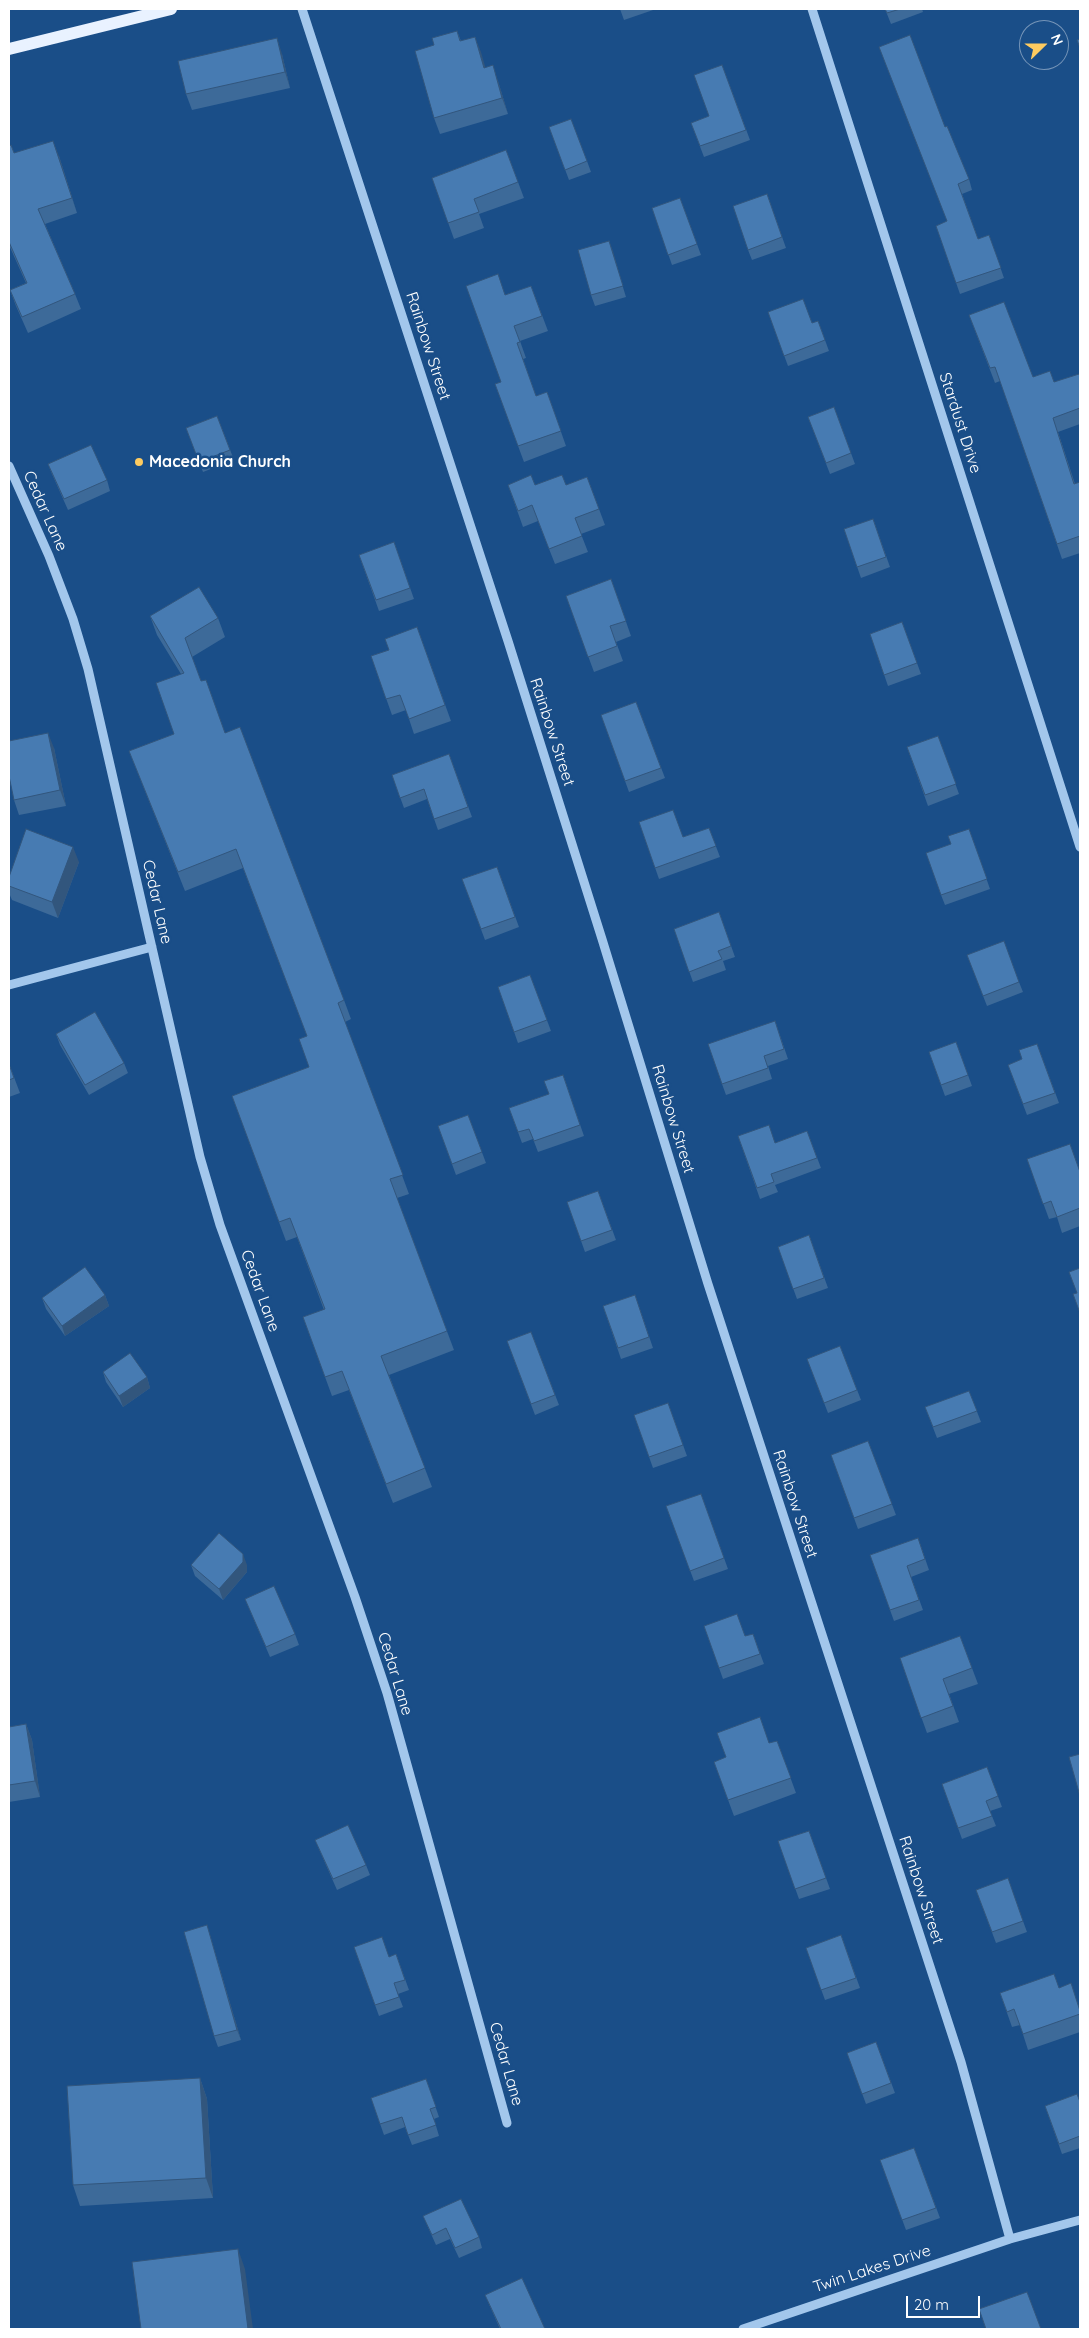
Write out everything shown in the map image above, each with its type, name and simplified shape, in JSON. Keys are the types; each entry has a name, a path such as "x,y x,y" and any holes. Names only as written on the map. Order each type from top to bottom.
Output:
{"main road":[{"path":"9,48 171,9"}],"street":[{"name":"Rainbow Street","path":"302,9 511,650 711,1293 961,2062 1010,2239"},
{"name":"Stardust Drive","path":"812,9 1080,847"},
{"name":"Cedar Lane","path":"9,466 52,564 86,660 181,1078 210,1191 220,1225 355,1597 387,1693 507,2122"},
{"path":"9,985 152,947"},
{"path":"1010,2239 1080,2221"},
{"name":"Twin Lakes Drive","path":"743,2329 1010,2239"}],"building":[{"path":"885,9 900,9 887,13"},
{"path":"457,31 460,41 475,37 484,68 493,65 502,98 434,118 415,51 434,45 432,38"},
{"path":"910,35 945,127 947,126 969,179 958,184 978,239 989,235 1001,268 956,283 936,226 947,221 879,47"},
{"path":"277,38 285,72 186,94 178,61"},
{"path":"722,65 746,130 700,146 691,123 709,116 694,75"},
{"path":"571,119 587,161 565,170 549,127"},
{"path":"53,141 72,198 38,209 75,294 22,317 10,290 27,283 9,242 9,146 11,145 14,153"},
{"path":"506,150 518,182 474,199 479,212 448,223 432,178"},
{"path":"767,194 782,237 748,250 733,206"},
{"path":"680,198 697,244 668,255 652,208"},
{"path":"609,241 623,286 591,295 578,250"},
{"path":"498,274 505,295 531,286 542,316 514,326 520,342 517,343 536,396 547,392 561,431 518,446 495,384 501,382 466,286"},
{"path":"803,299 812,323 818,321 825,340 784,356 768,312"},
{"path":"1004,302 1033,377 1050,371 1054,382 1079,374 1080,377 1080,408 1053,418 1074,484 1080,482 1080,536 1057,544 995,367 990,368 969,315"},
{"path":"834,407 851,453 826,463 808,417"},
{"path":"217,416 230,450 199,462 186,428"},
{"path":"91,445 107,480 64,499 48,464"},
{"path":"531,475 535,485 562,475 566,485 587,477 599,509 575,518 582,536 549,549 532,505 518,511 508,485"},
{"path":"873,519 886,557 857,567 844,529"},
{"path":"394,542 410,588 376,600 359,555"},
{"path":"611,579 626,621 610,626 617,646 588,657 566,596"},
{"path":"199,587 218,618 185,638 201,681 206,680 225,733 240,727 344,1000 338,1003 403,1175 390,1179 447,1331 381,1356 425,1468 386,1484 342,1371 325,1377 303,1317 325,1309 290,1218 279,1222 232,1096 309,1067 299,1039 307,1036 236,849 178,872 129,751 174,734 156,683 184,673 150,616"},
{"path":"902,622 917,663 884,675 870,634"},
{"path":"417,627 445,705 409,719 400,695 386,699 371,656 389,650 385,639"},
{"path":"636,702 661,768 625,781 601,715"},
{"path":"48,733 60,790 14,800 9,776 9,741"},
{"path":"938,736 956,784 925,795 907,747"},
{"path":"449,754 468,807 434,819 424,789 400,798 392,775"},
{"path":"673,810 683,837 709,828 716,846 655,868 639,822"},
{"path":"26,829 73,847 52,902 9,886 9,877"},
{"path":"969,829 987,879 941,895 926,853 951,844 948,836"},
{"path":"497,867 515,917 481,929 462,879"},
{"path":"719,912 731,946 718,951 722,959 689,972 674,929"},
{"path":"1004,941 1019,982 983,996 967,955"},
{"path":"530,975 547,1020 514,1032 498,987"},
{"path":"95,1012 124,1063 85,1085 56,1034"},
{"path":"775,1021 784,1049 764,1056 768,1068 722,1084 708,1044"},
{"path":"956,1042 968,1075 941,1085 929,1052"},
{"path":"1037,1044 1055,1093 1023,1104 1008,1065 1022,1059 1019,1050"},
{"path":"9,1064 14,1078 9,1080"},
{"path":"563,1075 580,1125 534,1141 529,1129 518,1132 509,1108 549,1094 544,1081"},
{"path":"468,1115 482,1152 452,1164 438,1126"},
{"path":"769,1125 775,1143 807,1131 817,1158 771,1174 774,1182 757,1188 738,1136"},
{"path":"1070,1144 1080,1172 1080,1208 1057,1217 1051,1201 1043,1204 1027,1159"},
{"path":"598,1191 612,1230 581,1241 567,1202"},
{"path":"809,1235 824,1278 793,1289 778,1247"},
{"path":"85,1267 105,1295 62,1326 42,1298"},
{"path":"1080,1268 1080,1313 1073,1294 1077,1293 1069,1272"},
{"path":"635,1295 649,1337 618,1348 603,1306"},
{"path":"531,1332 555,1395 531,1404 507,1341"},
{"path":"840,1346 857,1390 824,1403 807,1359"},
{"path":"130,1353 147,1377 119,1396 103,1372"},
{"path":"969,1391 977,1411 933,1427 925,1407"},
{"path":"668,1403 683,1445 649,1457 634,1415"},
{"path":"868,1441 892,1504 854,1518 831,1455"},
{"path":"701,1494 724,1558 690,1571 666,1506"},
{"path":"219,1533 243,1554 243,1562 219,1589 191,1565"},
{"path":"918,1538 925,1559 907,1566 919,1600 890,1610 870,1555"},
{"path":"274,1586 295,1634 266,1647 245,1599"},
{"path":"737,1614 745,1636 753,1634 760,1654 719,1668 704,1626"},
{"path":"960,1636 972,1668 943,1679 953,1706 921,1718 900,1658"},
{"path":"760,1717 769,1743 777,1741 791,1778 728,1800 714,1762 726,1757 717,1733"},
{"path":"26,1724 35,1781 9,1785 9,1727"},
{"path":"1080,1754 1080,1796 1069,1757"},
{"path":"987,1767 998,1796 986,1801 992,1816 958,1828 942,1784"},
{"path":"348,1825 366,1865 333,1879 315,1840"},
{"path":"809,1831 826,1878 795,1889 778,1841"},
{"path":"1008,1878 1023,1921 992,1932 976,1890"},
{"path":"207,1925 237,2030 214,2036 184,1932"},
{"path":"841,1935 856,1978 821,1990 806,1948"},
{"path":"382,1937 389,1957 396,1954 405,1980 394,1983 399,1997 375,2005 354,1947"},
{"path":"1054,1974 1059,1988 1071,1983 1080,2014 1023,2034 1014,2009 1007,2012 1000,1993"},
{"path":"876,2042 891,2083 862,2094 847,2053"},
{"path":"200,2078 206,2178 73,2185 67,2086"},
{"path":"426,2079 436,2107 430,2109 436,2125 408,2135 402,2117 380,2124 371,2098"},
{"path":"1077,2094 1080,2102 1080,2136 1059,2144 1045,2106"},
{"path":"914,2148 936,2208 902,2220 880,2160"},
{"path":"461,2199 479,2237 455,2248 446,2228 432,2235 423,2216"},
{"path":"238,2249 248,2329 141,2329 132,2262"},
{"path":"522,2278 545,2329 501,2329 485,2295"},
{"path":"1027,2292 1041,2329 986,2329 979,2309"}],"place":[{"name":"Macedonia Church","path":"139,462"}]}
